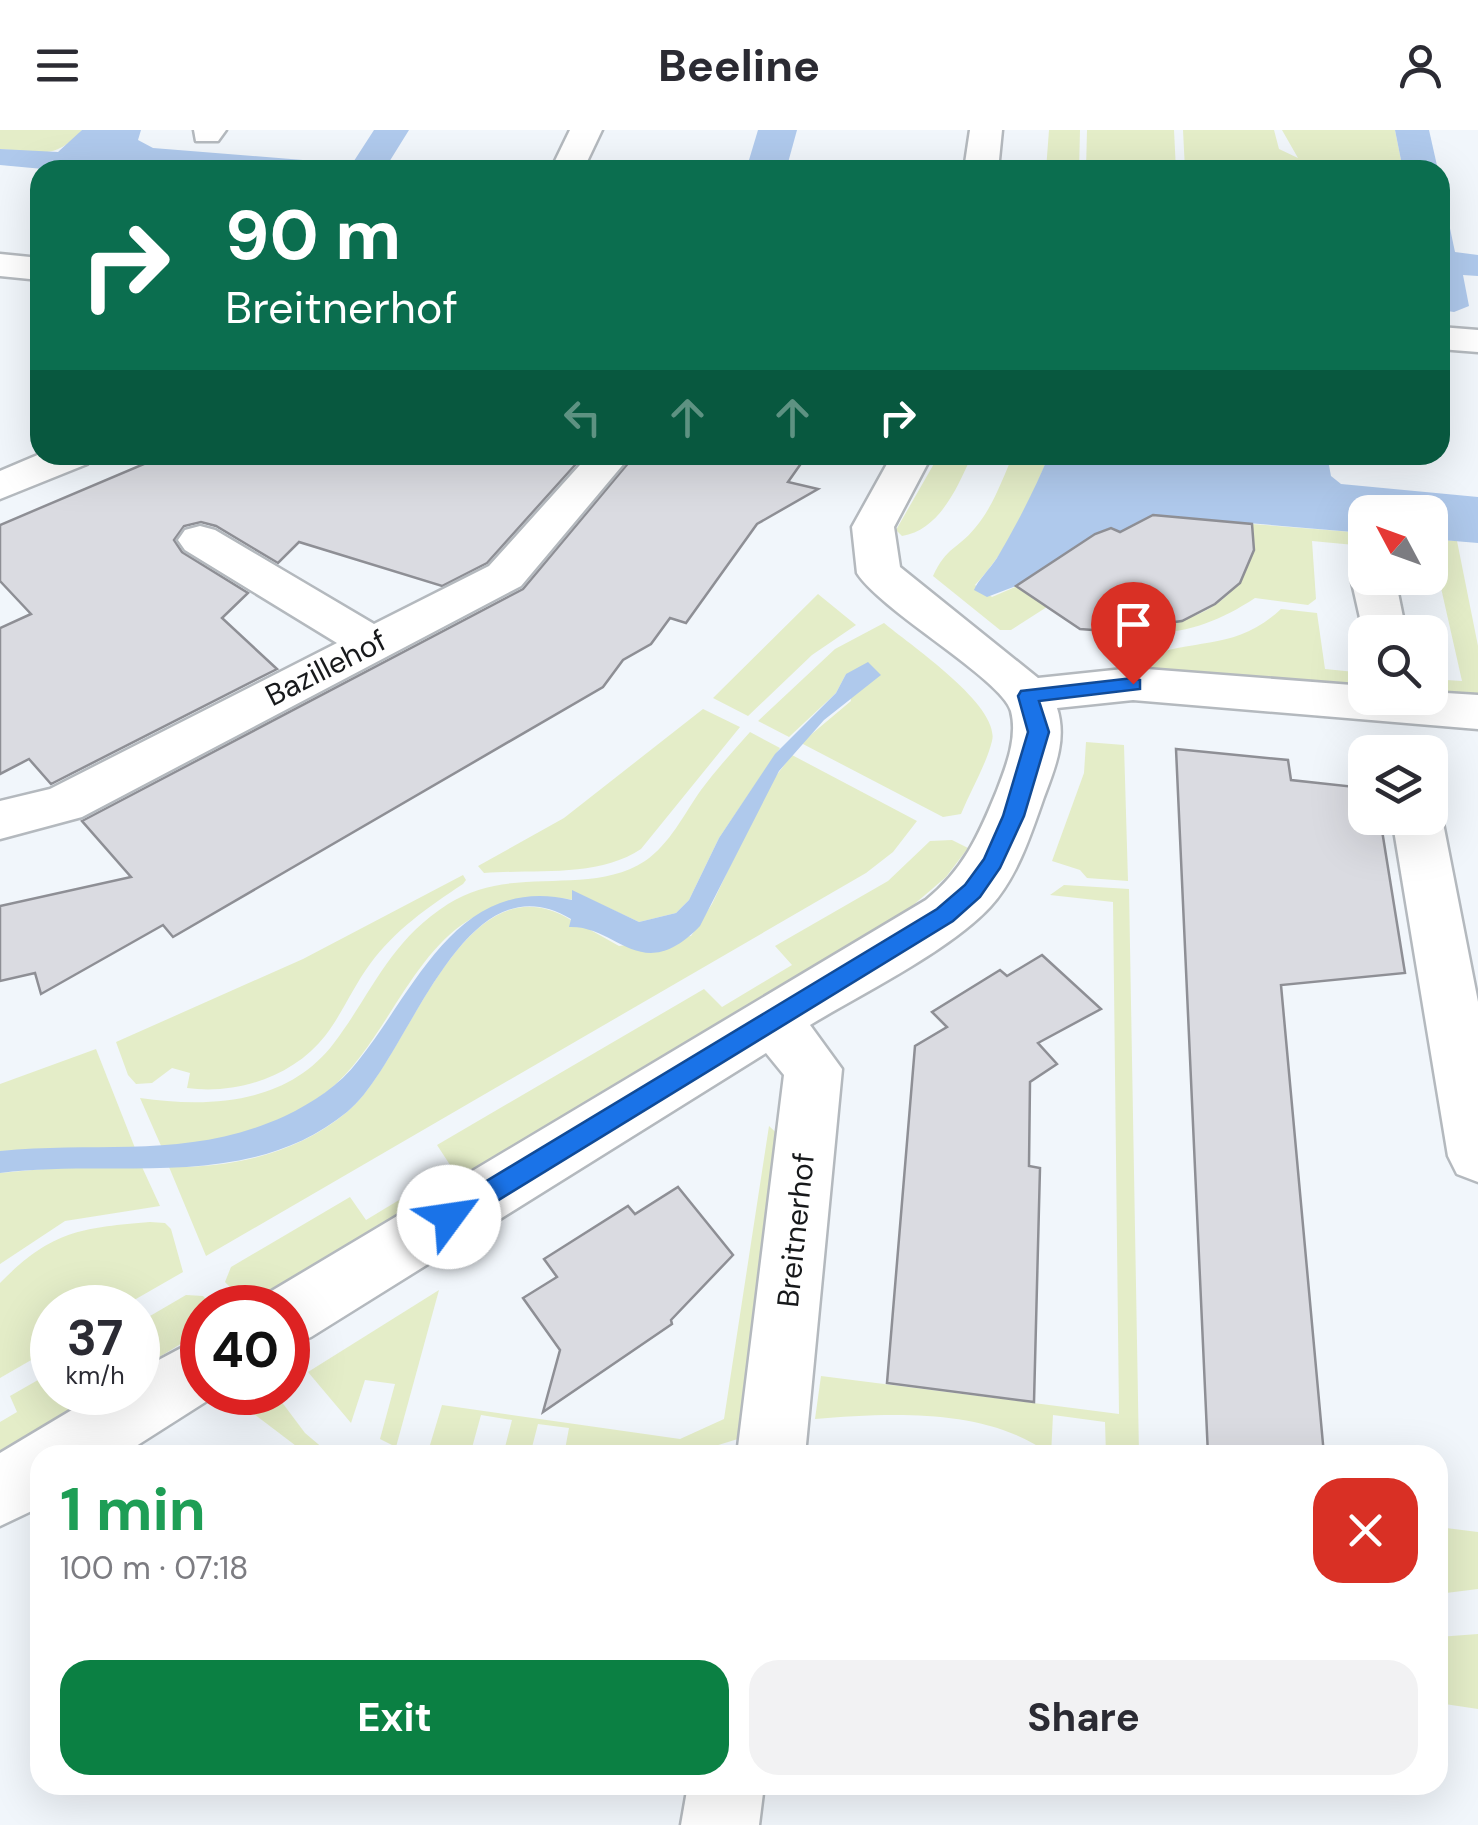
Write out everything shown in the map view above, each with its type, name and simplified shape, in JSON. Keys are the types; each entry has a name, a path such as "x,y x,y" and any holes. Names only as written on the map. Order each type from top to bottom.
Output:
{"street":[{"path":"572,160 586,130"},
{"path":"982,160 986,130"},
{"path":"0,265 30,268"},
{"path":"1450,339 1478,341"},
{"path":"0,486 49,465"},
{"name":"Bazillehof","path":"0,820 64,804 504,576 602,465"},
{"path":"310,1303 945,915 972,891 993,862 1031,766 1038,732 1028,696 879,573 872,527 906,465"},
{"path":"200,540 372,644"},
{"path":"1028,696 1133,684 1348,698"},
{"path":"1448,708 1478,712"},
{"path":"1420,835 1478,1156"},
{"name":"Breitnerhof","path":"772,1020 813,1069 772,1445"},
{"path":"77,1445 180,1382"},
{"path":"0,1492 30,1474"},
{"path":"720,1825 724,1795"}],"green space":[{"path":"0,130 82,130 63,146 36,152 0,149"},
{"path":"1049,130 1080,130 1079,160 1047,160"},
{"path":"1087,130 1174,130 1176,160 1086,160"},
{"path":"1183,130 1274,130 1279,149 1298,158 1282,130 1395,130 1401,160 1184,160"},
{"path":"933,465 967,465 937,516 915,532 902,536 896,530"},
{"path":"1009,465 1044,465 1009,540 975,585 992,597 1022,584 1050,605 1011,630 1000,630 933,576 948,553 981,520"},
{"path":"1252,524 1348,532 1348,544 1312,541 1316,599 1308,605 1255,598 1224,616 1191,628 1157,633 1121,630 1171,623 1214,606 1244,573 1251,551"},
{"path":"1448,540 1457,541 1478,646 1478,702 1448,700 1448,680 1462,681 1443,595 1448,595"},
{"path":"818,594 856,625 812,655 748,716 713,698"},
{"path":"1281,609 1317,613 1325,669 1348,671 1348,690 1149,669 1143,664 1143,658 1231,638 1264,623"},
{"path":"884,623 951,677 991,727 989,750 961,814 943,817 801,743 851,701 846,674 836,693 789,737 758,721 835,649"},
{"path":"703,709 740,727 641,849 624,858 585,868 484,873 478,866 564,818"},
{"path":"750,732 780,748 719,838 689,900 676,913 639,922 572,891 573,900 543,899 474,917 429,956 365,1050 328,1091 270,1124 205,1143 162,1148 140,1098 220,1101 271,1090 294,1079 334,1043 396,951 428,919 448,904 498,885 599,878 645,861 669,837 701,790"},
{"path":"1086,742 1124,745 1128,881 1087,878 1080,870 1052,861 1084,773"},
{"path":"792,755 917,821 893,852 866,873 206,1256 169,1167 216,1165 263,1156 307,1138 347,1112 370,1086 441,972 468,938 498,915 532,907 571,920 570,926 587,928 619,946 691,936 712,904 769,785"},
{"path":"952,840 968,848 946,877 911,907 280,1285 225,1282 231,1267 350,1197 366,1220 452,1168 437,1145 704,989 722,1007 792,965 775,946 888,881 930,841"},
{"path":"463,875 463,884 390,940 364,973 325,1036 281,1072 244,1085 206,1089 187,1088 190,1073 172,1068 152,1083 136,1084 128,1075 116,1042 303,959"},
{"path":"1064,885 1129,889 1139,1445 1106,1445 1105,1422 1053,1415 1052,1445 1035,1445 998,1428 937,1417 874,1415 815,1419 821,1376 1119,1414 1113,902 1050,895"},
{"path":"96,1049 135,1148 0,1151 0,1084"},
{"path":"769,1126 784,1140 754,1434 718,1445 566,1445 569,1428 538,1424 533,1445 506,1445 512,1420 481,1415 473,1445 430,1445 442,1405 680,1439 724,1419"},
{"path":"65,1167 142,1167 160,1206 65,1221 0,1264 0,1173"},
{"path":"165,1223 171,1229 183,1272 160,1285 30,1285 30,1361 0,1378 0,1283 51,1242 104,1227"},
{"path":"439,1290 397,1445 380,1439 395,1384 365,1380 351,1423 310,1371"},
{"path":"180,1298 180,1344 160,1357 160,1310"},
{"path":"30,1385 30,1415 63,1415 0,1452 0,1422 17,1412 10,1396"},
{"path":"255,1415 292,1415 319,1445 295,1445"},
{"path":"1448,1528 1478,1532 1478,1589 1448,1593"},
{"path":"1478,1634 1478,1709 1448,1704 1448,1636"}],"water":[{"path":"82,130 141,130 138,140 153,148 302,160 30,160 30,168 0,165 0,149 58,152"},
{"path":"374,130 409,130 390,160 355,160"},
{"path":"758,130 797,130 789,160 749,160"},
{"path":"1395,130 1429,130 1436,160 1401,160"},
{"path":"1450,228 1455,252 1478,255 1478,276 1463,275 1469,306 1450,311"},
{"path":"1044,465 1329,465 1331,476 1341,484 1478,497 1478,543 1448,540 1448,495 1348,495 1348,532 1153,515 1117,534 1109,528 1095,534 1016,586 987,597 974,590 1011,533"},
{"path":"868,662 881,675 824,720 779,771 700,926 679,943 662,952 646,953 586,929 569,927 571,919 532,906 498,914 468,938 441,972 370,1087 347,1112 308,1137 267,1154 225,1163 0,1173 0,1151 179,1144 249,1130 295,1111 325,1093 351,1070 444,943 469,920 499,904 532,896 572,900 572,890 639,922 676,913 689,900 719,838 775,754 836,693 846,674"}],"building":[{"path":"141,465 575,465 487,563 442,586 299,542 278,563 216,526 201,522 184,526 174,540 182,552 248,593 222,618 277,669 51,784 29,759 0,774 0,628 31,614 0,581 0,525"},
{"path":"627,465 800,465 788,482 818,489 757,524 686,623 670,618 651,644 623,660 603,687 173,937 163,925 41,994 35,973 0,981 0,906 131,877 82,821 523,589"},
{"path":"1153,515 1252,524 1254,550 1240,583 1215,604 1182,621 1106,631 1080,629 1016,586 1095,534 1111,528 1120,532"},
{"path":"1176,749 1288,760 1291,780 1348,786 1348,835 1383,835 1405,973 1281,985 1323,1445 1208,1445"},
{"path":"1042,955 1101,1009 1038,1043 1057,1064 1030,1082 1029,1166 1040,1168 1034,1402 887,1383 915,1046 947,1027 932,1012 1000,970 1007,976"},
{"path":"678,1187 733,1255 671,1320 672,1324 543,1412 560,1350 523,1298 557,1277 544,1259 628,1206 635,1214"}],"route":[{"path":"449,1217 945,915 972,891 993,862 1014,816 1038,732 1036,712 1028,696 1133,684"}]}
